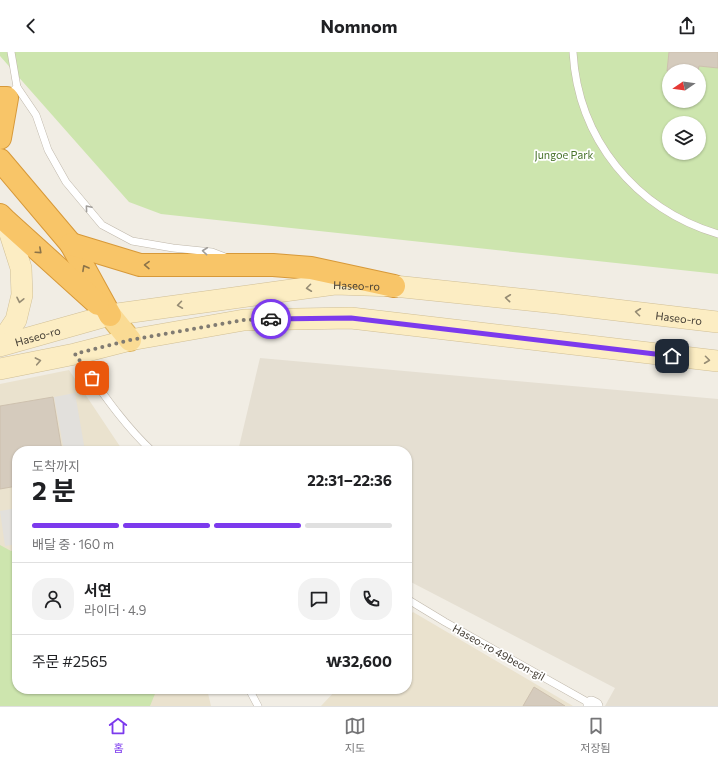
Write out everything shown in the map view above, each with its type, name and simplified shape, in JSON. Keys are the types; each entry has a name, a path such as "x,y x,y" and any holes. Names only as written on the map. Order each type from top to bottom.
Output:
{"highway":[{"path":"0,138 8,94"},
{"path":"0,160 71,244 110,315"},
{"path":"3,218 110,315"},
{"path":"71,244 140,265 272,265 311,268 394,286"}],"main road":[{"path":"110,315 130,340"}],"street":[{"path":"0,345 16,320 22,295 21,268 3,218"},
{"name":"Haseo-ro","path":"0,345 110,315 335,284 394,286 558,303 718,322"},
{"path":"0,369 75,354 130,340 244,320 351,318 718,361"}],"lane":[{"path":"12,52 8,94 36,115 48,150 66,182 102,225 132,241 173,248 212,252 241,265"},
{"path":"573,52 574,70 582,105 593,131 614,166 638,190 667,212 704,230 718,234"},
{"path":"75,354 118,414 147,446"},
{"name":"Haseo-ro 49beon-gil","path":"412,602 593,705"},
{"path":"252,694 258,706"}],"shaded area":[{"path":"260,358 718,399 718,706 605,706 615,688 412,583 412,446 239,446"},
{"path":"69,370 120,446 12,446 12,694 208,694 211,706 0,706 0,384"},
{"path":"75,393 84,446 63,446 54,397"},
{"path":"12,509 12,545 5,546 0,511"},
{"path":"413,612 573,706 321,706 332,694 412,694"}],"green space":[{"name":"Jungoe Park","path":"0,52 718,52 718,274 161,214 129,202 0,56"},
{"path":"0,545 12,551 12,694 155,694 150,706 0,706"}],"building":[{"path":"669,52 718,52 718,68 706,67 706,64 668,64"},
{"path":"53,397 61,446 12,446 12,487 0,489 0,406"},
{"path":"534,687 565,706 523,706"}],"way so far":[{"path":"92,378 75,354 130,340 244,320 271,319"}],"route":[{"path":"271,319 351,318 672,356"}]}
